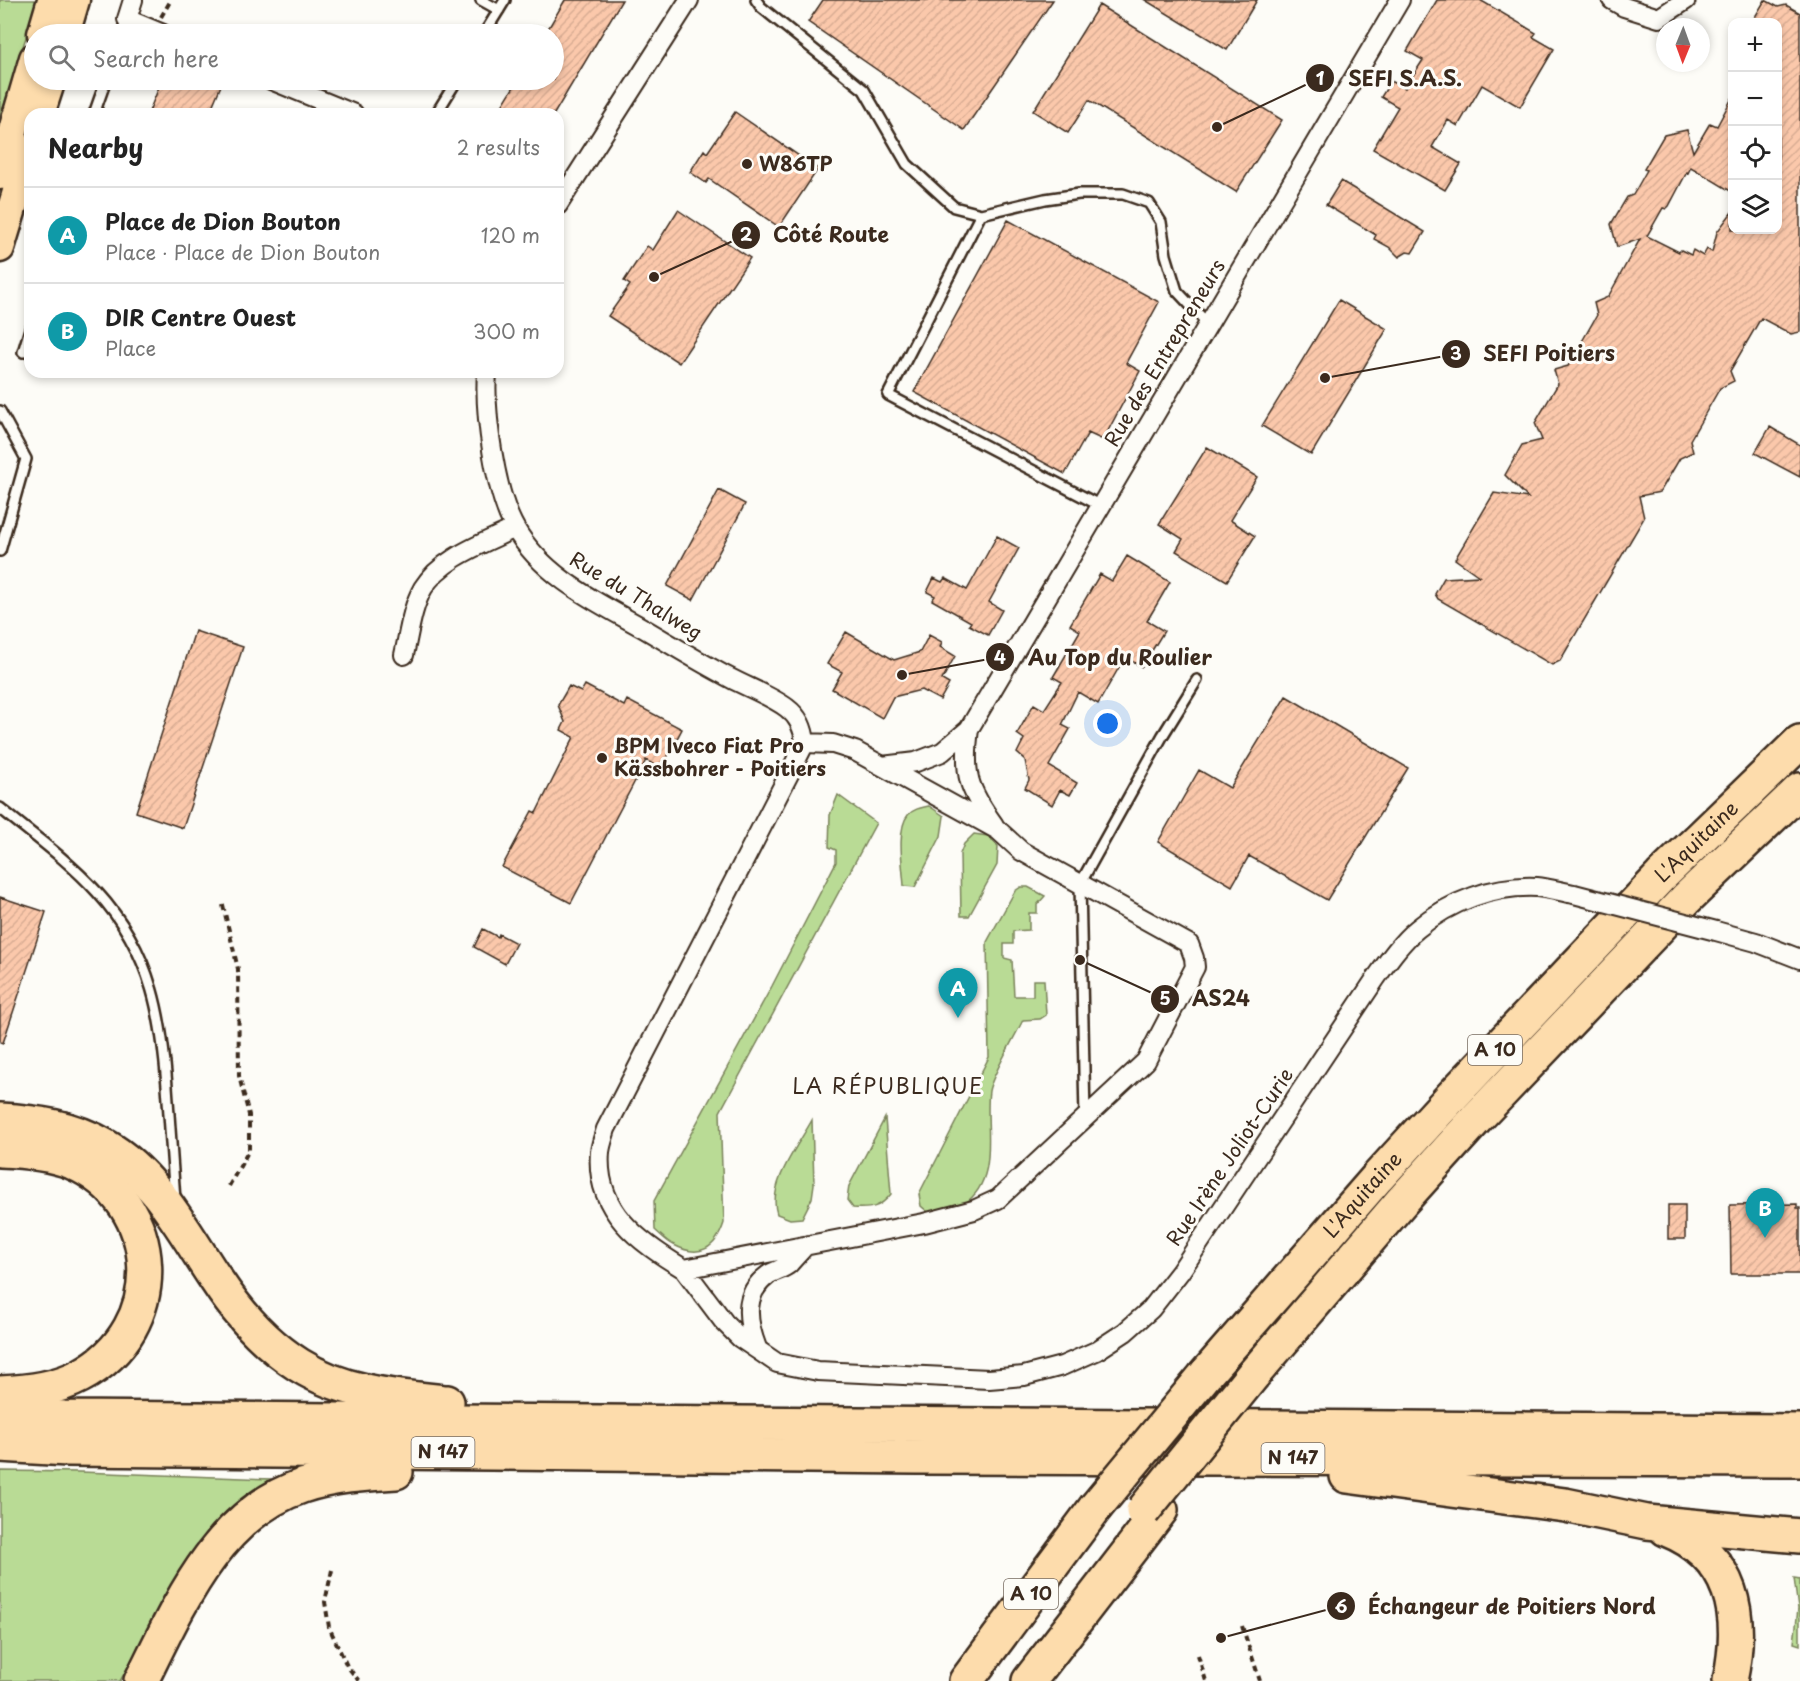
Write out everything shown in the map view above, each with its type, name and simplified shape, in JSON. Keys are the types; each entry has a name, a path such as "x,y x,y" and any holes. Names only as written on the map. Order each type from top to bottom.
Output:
{"highway":[{"name":"L'Aquitaine","path":"966,1681 1095,1508 1206,1374 1377,1178 1661,876 1800,742"},
{"name":"L'Aquitaine","path":"1152,1510 1330,1287 1402,1201 1686,898 1800,790"},
{"path":"0,1120 50,1125 91,1138 107,1147 140,1174 176,1218 237,1310 257,1331 299,1365 341,1385 400,1397 505,1407 704,1412 802,1424"},
{"path":"0,1150 50,1155 72,1162 91,1172 108,1186 123,1204 140,1237 145,1256 146,1275 143,1297 136,1318 126,1336 96,1366 80,1377 62,1384 42,1389 0,1393"},
{"name":"N 147","path":"0,1414 76,1418 1800,1431"},
{"name":"N 147","path":"0,1445 68,1449 902,1457 1800,1460"},
{"path":"141,1681 185,1594 209,1559 240,1523 260,1507 301,1486 349,1475 435,1469 794,1469 902,1457 999,1468 1253,1470 1325,1474 1554,1503 1647,1521 1800,1536"},
{"path":"1029,1681 1152,1510"},
{"name":"A 10","path":"1013,1681 1152,1510"},
{"path":"1647,1521 1683,1535 1704,1550 1718,1567 1729,1587 1735,1611 1737,1634 1731,1681"}],"main road":[{"path":"45,24 52,0"},
{"path":"68,24 75,0"},
{"path":"0,175 25,90"},
{"path":"42,108 48,90"},
{"path":"0,248 24,169"}],"street":[{"path":"125,24 133,0"},
{"path":"564,195 689,0"},
{"name":"Rue des Entrepreneurs","path":"969,729 1400,0"},
{"path":"1612,0 1624,7 1659,18 1686,0"},
{"path":"295,90 339,108"},
{"name":"Rue du Thalweg","path":"487,378 487,408 497,474 505,503 515,528 544,565 577,591 787,708 799,720 804,731 805,743"},
{"path":"404,655 414,615 424,588 440,570 459,556 515,528"},
{"path":"882,766 916,762 942,752 969,729"},
{"path":"969,729 967,749 969,782 979,804 998,830 1021,851 1189,944 1195,967 1146,1061 998,1199 974,1210 924,1223 684,1269 639,1240 621,1221 608,1200 602,1177 600,1151 606,1129 805,743 833,744 855,751 998,830"},
{"name":"Rue Irène Joliot-Curie","path":"684,1269 724,1322 740,1338 777,1363 796,1368 988,1379 1024,1376 1062,1366 1096,1351 1125,1332 1150,1309 1180,1272 1376,978 1417,929 1451,906 1482,894 1510,888 1538,887 1574,894 1716,931 1756,942 1800,959"},
{"path":"757,1348 750,1331 748,1315 749,1300 754,1289 769,1274 787,1266 805,1246"}],"lane":[{"path":"481,0 499,10"},
{"path":"490,24 505,0"},
{"path":"756,0 761,7 864,90 908,164 954,207 981,214 1045,199 1079,194 1123,194 1149,203 1161,222 1166,255 1177,291 1208,324"},
{"path":"96,108 102,90"},
{"path":"440,108 451,90"},
{"path":"981,214 888,394 1101,506"},
{"path":"0,411 26,459 0,551"},
{"path":"1085,1118 1080,884 1163,735 1197,680"},
{"path":"0,808 63,859 98,893 130,938 145,968 161,1022 166,1061 176,1218"}],"path":[{"path":"223,905 238,969 239,1076 249,1115 249,1150 229,1186"},
{"path":"332,1570 325,1602 329,1628 347,1666 359,1681"},
{"path":"1242,1626 1260,1681"},
{"path":"1198,1655 1206,1681"}],"green space":[{"path":"0,0 38,0 30,24 24,24 24,43 0,118"},
{"path":"838,795 876,823 720,1112 724,1223 721,1232 712,1245 706,1249 692,1251 683,1249 669,1242 655,1230 654,1201 772,986 836,862 836,850 829,847 830,815"},
{"path":"929,806 944,816 941,836 915,887 904,886 901,839 904,821 912,811"},
{"path":"974,834 988,836 998,846 997,865 969,916 961,916 960,854 964,844"},
{"path":"1021,887 1028,887 1045,896 1037,905 1037,913 1029,913 1029,930 1013,931 1013,944 1004,944 1004,958 1012,960 1014,996 1033,996 1033,980 1044,980 1046,1015 1040,1019 1023,1020 991,1085 988,1105 989,1152 983,1181 964,1204 947,1210 928,1212 921,1206 919,1194 989,1057 987,942 1015,891"},
{"path":"885,1118 891,1194 875,1207 853,1208 847,1200 849,1186"},
{"path":"812,1120 814,1184 812,1198 802,1218 790,1219 777,1214 776,1190 786,1166"},
{"path":"0,1471 270,1479 253,1494 186,1569 120,1681 0,1681"},
{"path":"1794,1578 1800,1579 1800,1645 1794,1643 1798,1609"}],"building":[{"path":"565,0 622,0 558,108 501,108 512,90 564,90 564,24 551,24"},
{"path":"823,0 1053,0 964,130 808,22"},
{"path":"1145,0 1257,0 1227,50"},
{"path":"1437,0 1480,0 1536,33 1533,37 1554,49 1520,107 1482,85 1458,126 1448,120 1432,147 1461,164 1445,190 1373,149 1398,107 1381,97 1391,81 1405,88 1423,60 1407,51"},
{"path":"1765,0 1778,7 1786,5 1800,13 1800,332 1791,334 1761,318 1730,371 1734,381 1720,388 1690,440 1693,452 1680,458 1660,492 1639,496 1644,518 1560,661 1552,665 1438,599 1435,594 1444,578 1479,576 1455,559 1494,493 1528,498 1505,475 1522,445 1542,440 1535,423 1558,384 1554,370 1568,366 1597,315 1594,303 1608,297 1640,239 1617,247 1611,224 1627,197 1633,195 1647,170 1644,169 1664,135 1687,130 1693,152 1710,123 1717,126 1728,105 1728,190 1691,167 1669,206 1666,209 1663,208 1647,236 1679,252 1681,250 1691,255 1693,250 1703,256 1707,249 1712,252 1717,232 1728,217 1728,234 1782,234 1782,18 1754,18"},
{"path":"1099,5 1282,120 1236,192 1089,100 1068,133 1033,111"},
{"path":"158,90 219,90 212,108 150,108"},
{"path":"735,112 818,169 779,227 709,179 706,183 690,172 704,150 707,153"},
{"path":"1341,181 1425,232 1412,253 1407,252 1399,257 1389,247 1374,239 1376,235 1326,205"},
{"path":"678,210 750,258 679,363 608,316 630,285 624,281 647,246 653,250"},
{"path":"1008,220 1159,302 1126,363 1140,371 1103,440 1088,433 1065,474 914,392"},
{"path":"1339,300 1387,329 1311,455 1262,426"},
{"path":"1770,427 1800,445 1800,477 1755,453"},
{"path":"1207,447 1257,477 1230,520 1255,536 1227,581 1176,551 1183,539 1159,524"},
{"path":"719,490 745,504 693,600 667,586"},
{"path":"997,536 1019,548 989,602 1002,610 988,635 969,625 971,622 932,600 935,596 927,592 934,578 942,582 945,578 967,590"},
{"path":"1127,556 1170,582 1147,621 1164,631 1142,667 1125,657 1098,704 1078,692 1062,725 1070,729 1049,766 1077,783 1070,795 1060,790 1052,805 1025,788 1029,780 1025,760 1017,753 1024,739 1017,734 1034,704 1044,710 1062,682 1053,677 1080,631 1070,625 1100,574 1112,581"},
{"path":"195,631 243,647 183,828 136,812"},
{"path":"846,632 894,660 920,652 929,635 942,642 940,647 955,656 942,680 949,684 940,700 921,690 893,697 882,718 832,689 842,672 827,664"},
{"path":"585,685 624,706 627,700 682,729 661,769 646,760 571,903 502,867 532,811 536,813 574,737 561,730 565,722 558,705 569,686 581,692"},
{"path":"1286,696 1408,768 1327,900 1249,856 1232,886 1158,842 1199,770 1230,788"},
{"path":"0,897 46,912 3,1043 0,1042"},
{"path":"483,929 516,943 505,964 474,947"},
{"path":"1797,1204 1797,1208 1800,1208 1800,1274 1731,1274 1730,1205"},
{"path":"1668,1205 1685,1205 1685,1239 1668,1239"}],"place":[{"name":"SEFI S.A.S.","path":"1217,127"},
{"name":"W86TP","path":"747,164"},
{"name":"Côté Route","path":"654,277"},
{"name":"SEFI Poitiers","path":"1325,378"},
{"name":"Au Top du Roulier","path":"902,675"},
{"name":"BPM Iveco Fiat Pro Kässbohrer - Poitiers","path":"602,758"},
{"name":"AS24","path":"1080,960"},
{"name":"Place de Dion Bouton","path":"958,1018"},
{"name":"DIR Centre Ouest","path":"1765,1238"},
{"name":"Échangeur de Poitiers Nord","path":"1221,1638"}],"district":[{"name":"LA RÉPUBLIQUE","path":"888,1087"}]}
